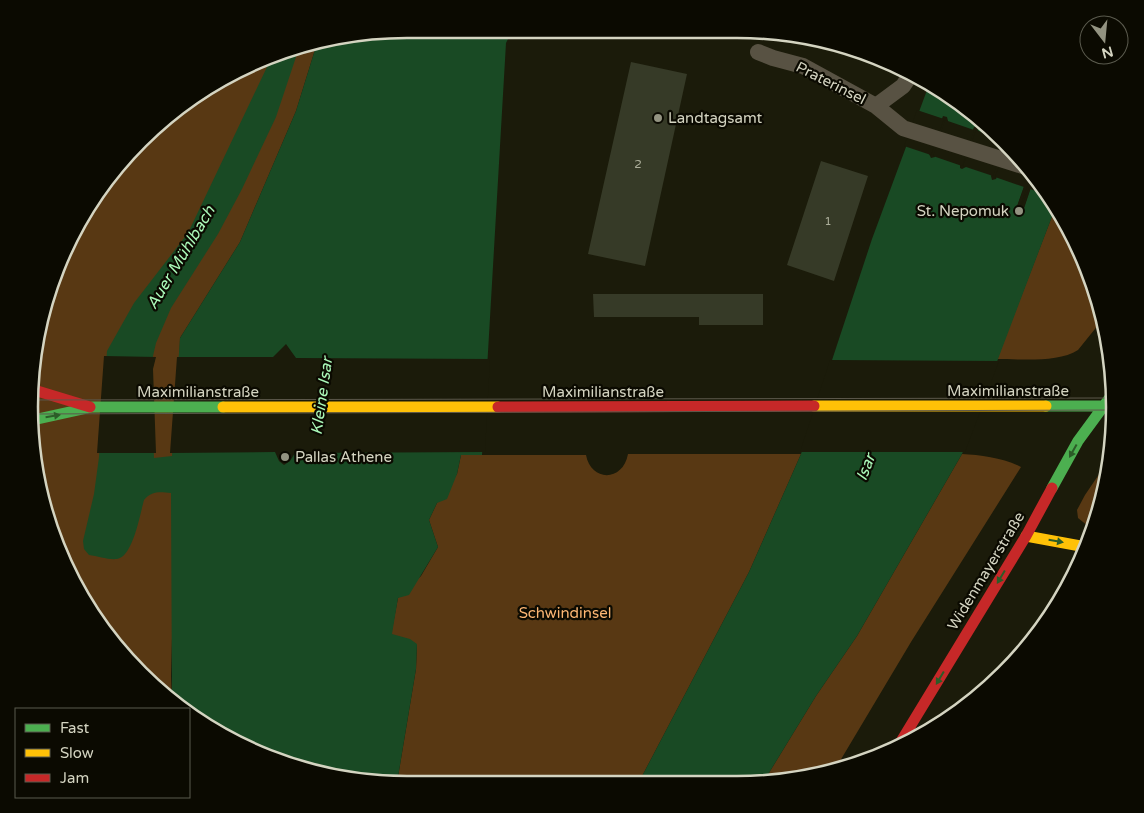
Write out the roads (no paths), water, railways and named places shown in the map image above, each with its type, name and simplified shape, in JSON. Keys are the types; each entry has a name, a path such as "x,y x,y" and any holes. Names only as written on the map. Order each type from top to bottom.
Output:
{"main road":[{"name":"Maximilianstraße","path":"38,392 73,407 1106,407"},
{"path":"38,418 73,407"},
{"name":"Widenmayerstraße","path":"905,735 1026,536 1078,441 1106,407"},
{"path":"1026,536 1079,546"}],"lane":[{"name":"Praterinsel","path":"758,52 803,66 876,106 904,128 1016,164"},
{"name":"Praterinsel","path":"876,106 903,86 907,79"}],"water":[{"path":"382,38 508,38 506,43 482,455 461,455 457,474 447,499 437,503 429,520 438,547 409,595 398,598 392,634 410,639 417,644 416,669 398,776 335,768 288,756 222,726 172,691 171,493 156,493 144,500 132,543 123,556 114,559 89,555 84,549 83,541 94,494 99,457 107,351 134,303 188,233 268,65 297,54 276,117 242,189 218,234 171,308 156,343 150,369 154,458 172,456 180,338 240,242 296,111 315,49"},
{"name":"Isar","path":"927,90 981,129 1000,148 991,176 992,180 996,179 1005,153 1027,178 1015,212 1017,216 1022,214 1032,185 1053,215 962,454 857,636 816,696 768,774 642,776 749,572 801,454 872,239","holes":["943,116 947,117 948,121 935,157 931,158 929,154","974,127 977,127 978,131 966,167 962,169 960,165"]}],"tram line":[{"path":"38,400 1106,398"},
{"path":"38,414 1106,410"}],"place":[{"name":"Landtagsamt","path":"658,118"},
{"name":"St. Nepomuk","path":"1019,211"},
{"name":"Pallas Athene","path":"285,457"}],"water label":[{"name":"Auer Mühlbach","path":"180,257"},
{"name":"Kleine Isar","path":"321,396"}],"park label":[{"name":"Schwindinsel","path":"565,613"}]}
